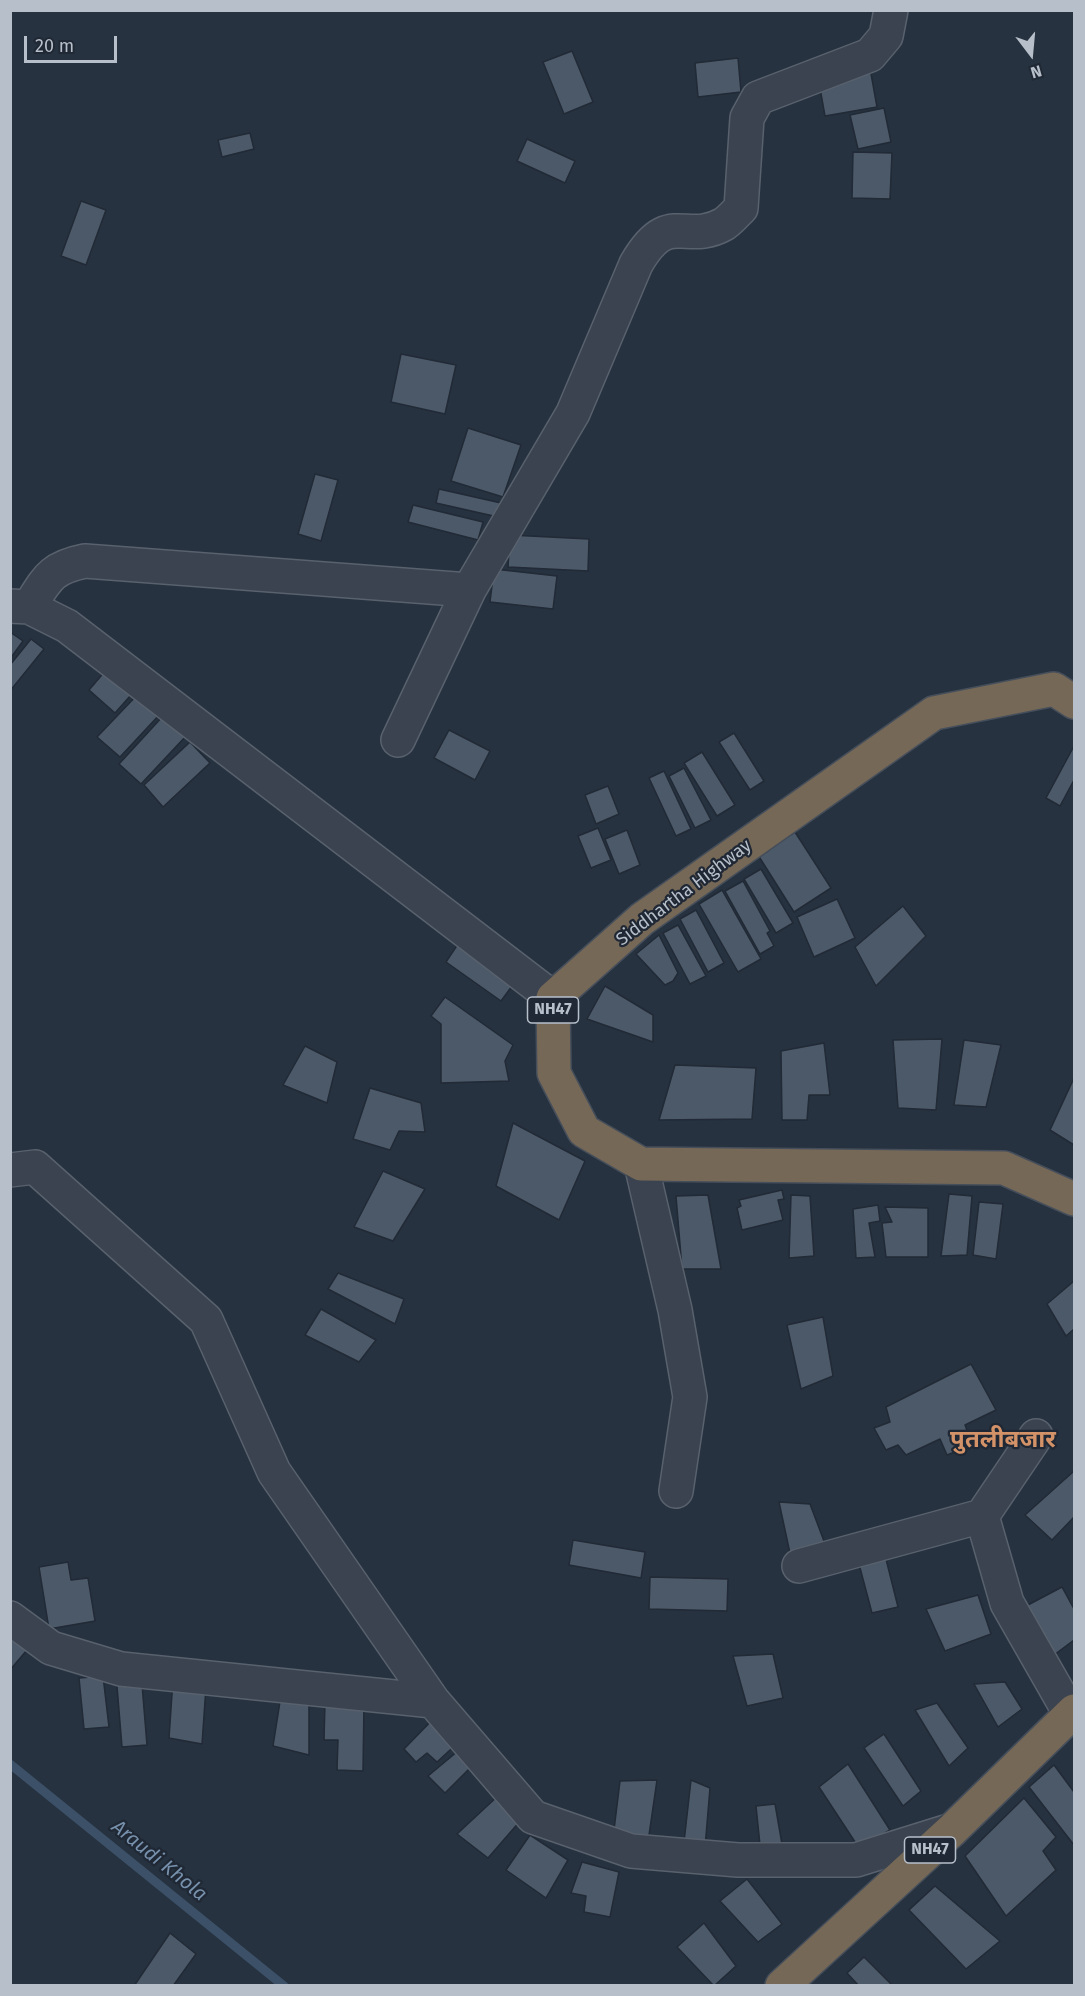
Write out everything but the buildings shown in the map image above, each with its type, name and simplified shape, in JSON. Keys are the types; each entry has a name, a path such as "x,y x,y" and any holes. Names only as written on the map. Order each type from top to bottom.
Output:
{"highway":[{"name":"Siddhartha Highway","path":"553,998 642,919 934,713 1054,689 1074,702"},
{"name":"NH47","path":"553,998 554,1073 584,1131 641,1164 1005,1168 1074,1199"},
{"name":"NH47","path":"782,1986 952,1830 1073,1713"}],"street":[{"path":"398,740 469,590 573,413 636,264 649,242 670,230 706,230 724,224 741,208 747,118 758,98 870,55 886,36 891,10"},
{"path":"469,590 85,561 63,566 20,607 67,626 553,998"},
{"path":"641,1164 675,1310 690,1397 676,1491"},
{"path":"10,1170 35,1167 206,1320 274,1472 433,1701 533,1817 631,1851 738,1860 856,1860 952,1830"},
{"path":"799,1566 982,1516 1036,1436"},
{"path":"982,1516 1007,1603 1073,1713"},
{"path":"10,1618 51,1648 120,1669 433,1701"}],"waterway":[{"name":"Araudi Khola","path":"10,1764 284,1986"}],"district":[{"name":"पुतलीबजार","path":"1003,1440"}]}
